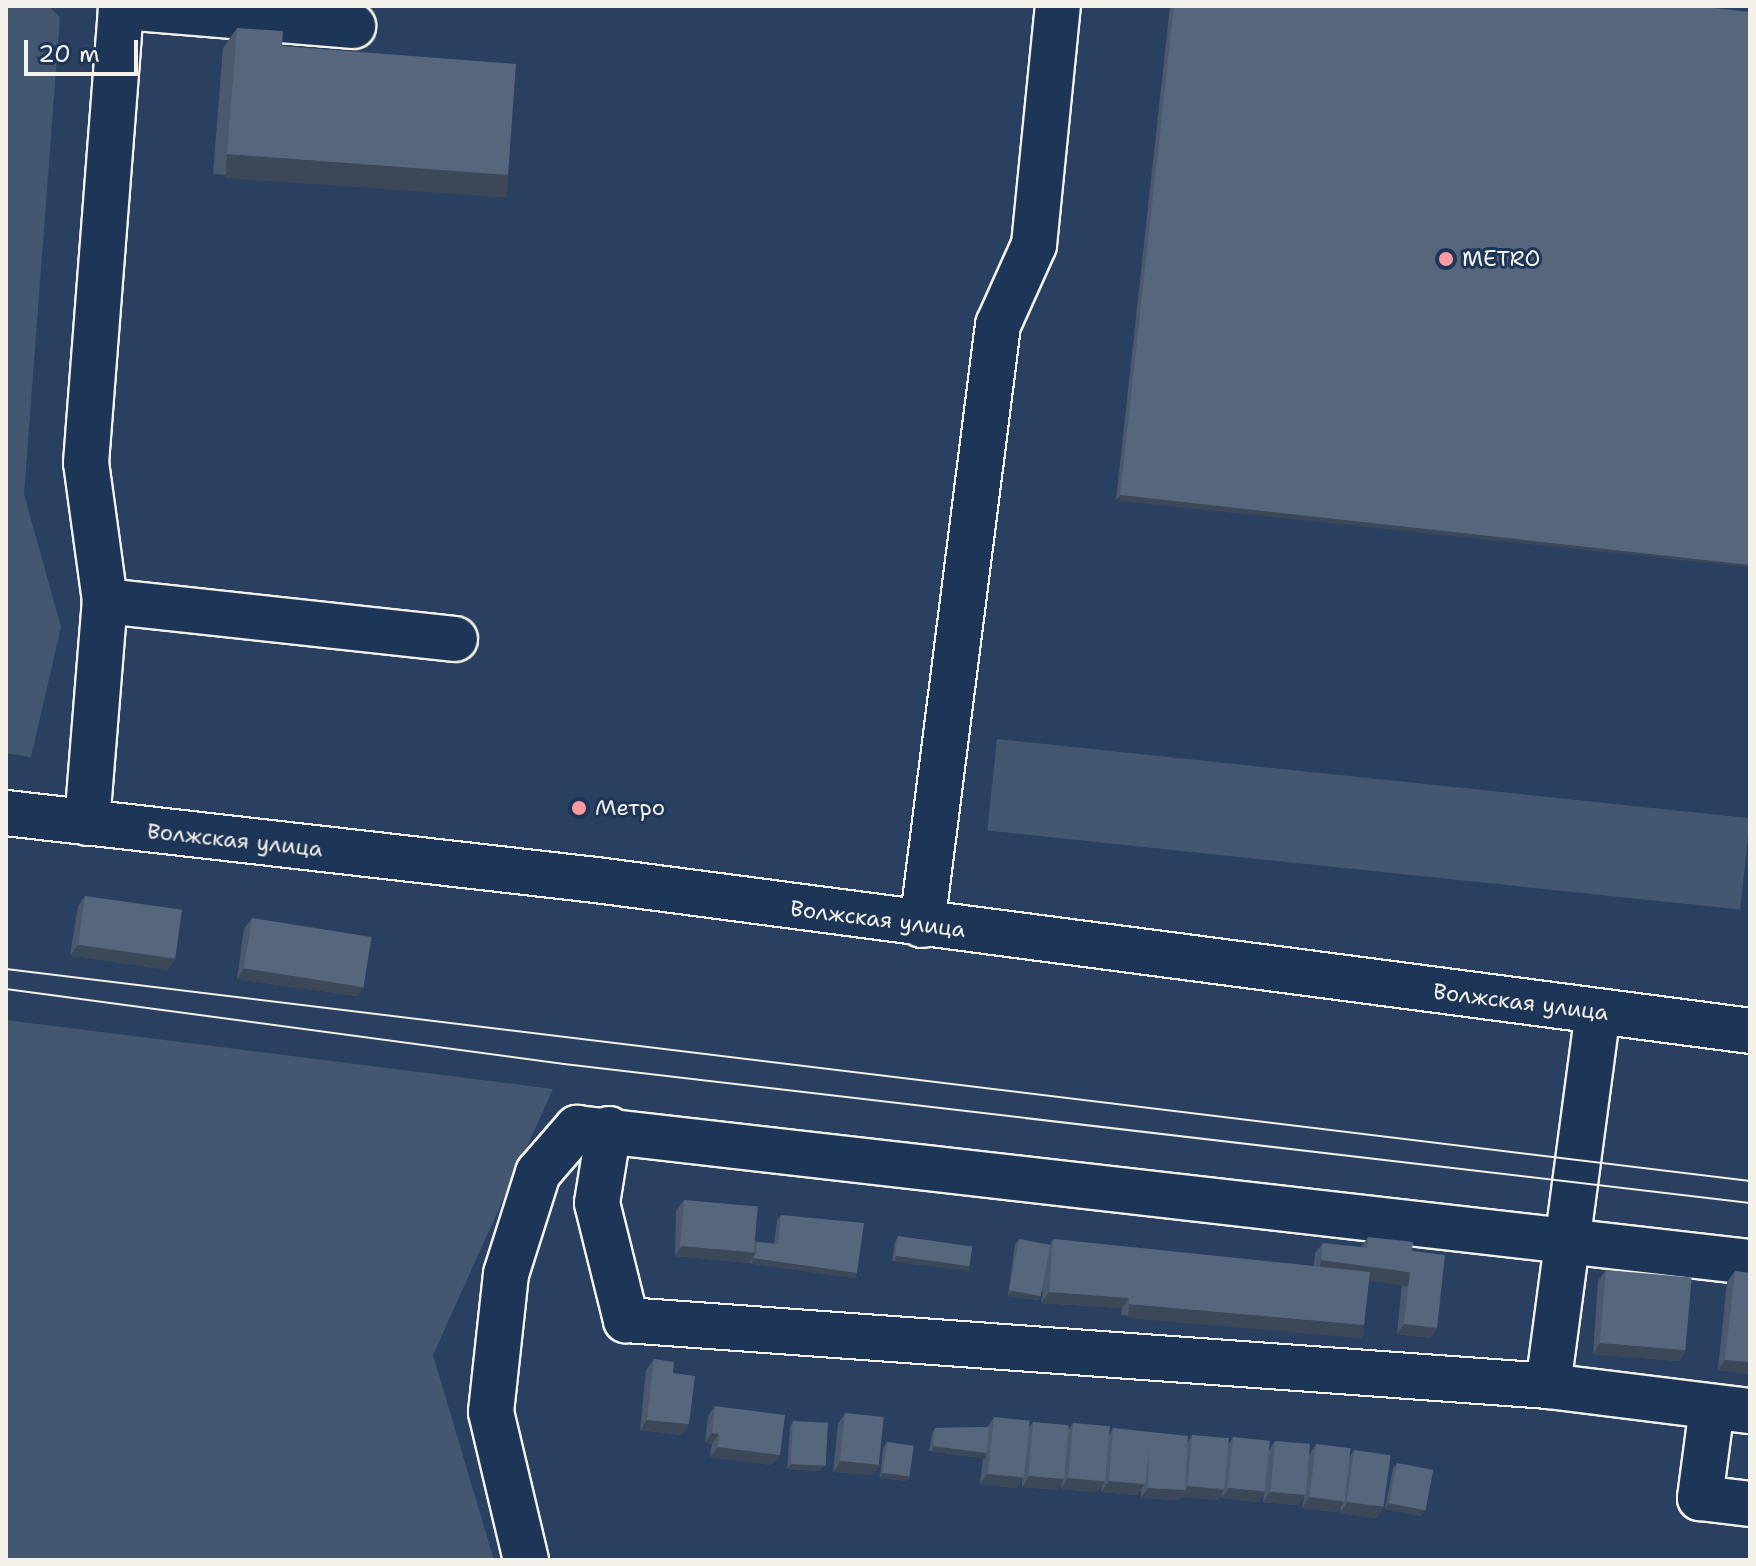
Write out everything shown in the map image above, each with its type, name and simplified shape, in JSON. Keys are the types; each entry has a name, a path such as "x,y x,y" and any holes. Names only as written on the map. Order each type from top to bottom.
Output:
{"main road":[{"path":"87,823 105,601 86,463 121,6 353,26"},
{"path":"922,925 998,325 1034,245 1058,6"},
{"path":"105,601 455,639"},
{"name":"Волжская улица","path":"6,813 922,925 1750,1031"},
{"path":"1548,1386 1571,1240 1598,1012"},
{"path":"526,1560 491,1412 506,1274 538,1173 577,1128 609,1129 1750,1262"},
{"path":"609,1129 597,1203 626,1320 1548,1386 1731,1409 1700,1498 1750,1504"}],"shaded area":[{"path":"6,6 48,6 60,17 24,494 61,627 31,757 6,753"},
{"path":"997,739 1750,818 1740,910 987,830"},
{"path":"6,1020 553,1089 433,1355 494,1560 6,1560"}],"building":[{"name":"METRO","path":"1174,6 1696,6 1750,12 1750,565 1120,495"},
{"path":"237,28 283,31 282,46 516,64 508,175 227,154"},
{"path":"85,896 182,910 175,958 78,945"},
{"path":"252,918 372,937 364,987 244,968"},
{"path":"684,1200 758,1206 754,1252 680,1246"},
{"path":"781,1215 864,1223 857,1273 753,1258 757,1242 778,1244"},
{"path":"898,1236 972,1246 969,1266 895,1256"},
{"path":"1368,1237 1413,1242 1412,1251 1445,1255 1437,1328 1404,1324 1410,1272 1321,1260 1323,1243 1367,1248"},
{"path":"1019,1239 1050,1245 1040,1296 1009,1290"},
{"path":"1053,1239 1370,1272 1364,1325 1129,1304 1129,1298 1049,1292"},
{"path":"1606,1270 1692,1277 1685,1350 1600,1343"},
{"path":"1735,1271 1750,1273 1750,1362 1725,1360"},
{"path":"654,1359 674,1362 673,1373 695,1376 689,1424 647,1420"},
{"path":"715,1406 785,1415 780,1455 718,1447 719,1434 712,1433"},
{"path":"845,1413 884,1417 879,1465 840,1461"},
{"path":"994,1417 1030,1421 1024,1477 988,1474"},
{"path":"793,1421 828,1423 826,1466 791,1464"},
{"path":"1033,1422 1069,1425 1064,1479 1028,1476"},
{"path":"1073,1423 1110,1426 1105,1481 1068,1478"},
{"path":"989,1427 987,1453 933,1446 935,1428"},
{"path":"1113,1428 1188,1436 1185,1490 1148,1488 1149,1451 1145,1484 1109,1481"},
{"path":"1192,1435 1229,1438 1224,1489 1188,1486"},
{"path":"1233,1437 1270,1441 1264,1492 1228,1488"},
{"path":"1275,1441 1310,1444 1305,1495 1271,1492"},
{"path":"887,1442 914,1446 909,1476 883,1473"},
{"path":"1316,1444 1351,1448 1344,1501 1310,1497"},
{"path":"1354,1450 1391,1455 1383,1507 1347,1501"},
{"path":"1397,1463 1433,1470 1425,1510 1389,1503"}],"tram line":[{"path":"6,969 1750,1181"},
{"path":"6,989 564,1064 1750,1203"}],"place":[{"name":"METRO","path":"1446,259"},
{"name":"Метро","path":"579,808"}]}
